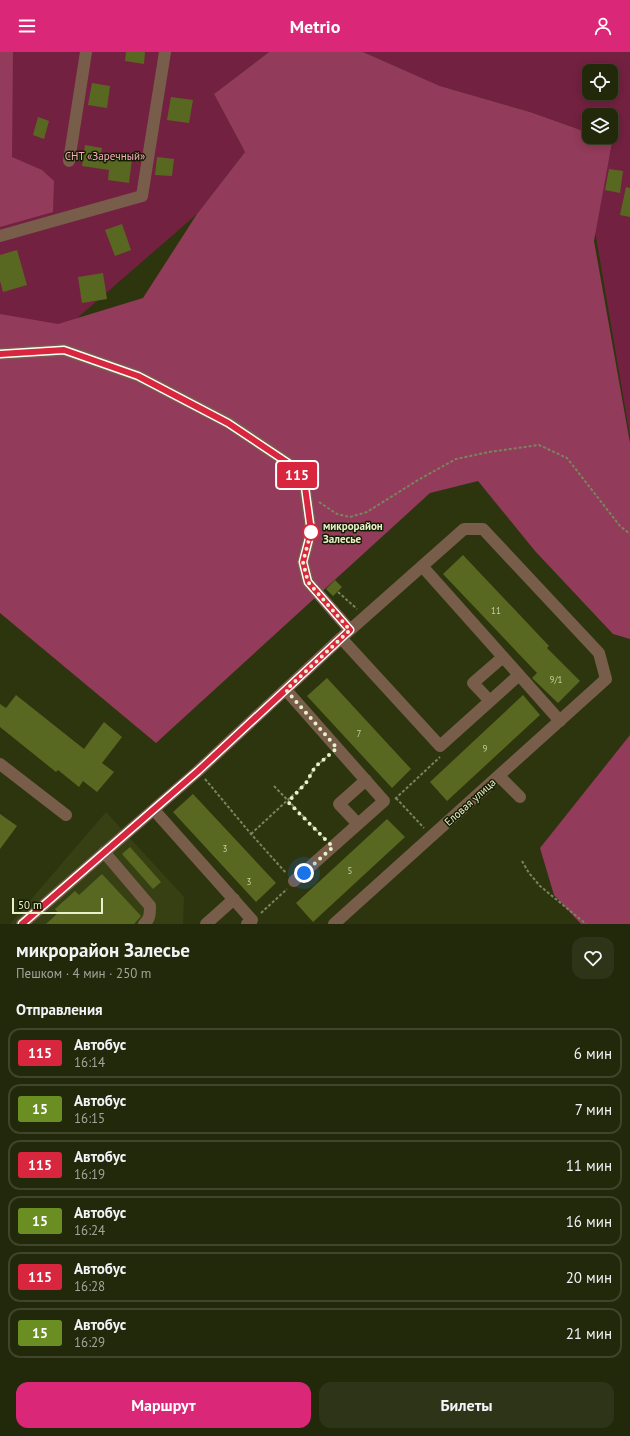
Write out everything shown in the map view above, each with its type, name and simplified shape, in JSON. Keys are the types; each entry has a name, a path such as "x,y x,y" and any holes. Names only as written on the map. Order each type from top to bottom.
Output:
{"street":[{"path":"68,161 86,52"},
{"path":"0,236 142,196 166,52"},
{"path":"0,354 64,350 138,376 228,423 288,463 305,487 306,491 311,531 303,562 308,582 346,634 440,746 519,675"},
{"name":"Еловая улица","path":"334,924 606,679 599,653 483,528 464,529 422,566"},
{"path":"22,924 198,771 422,566 560,721"},
{"path":"490,701 473,683 502,657"},
{"path":"286,690 384,801 294,881"},
{"path":"0,764 66,815"},
{"path":"499,776 520,797"},
{"path":"358,824 339,804 366,780"},
{"path":"154,810 234,899 250,922"},
{"path":"104,852 150,906 150,914 148,920 144,924"},
{"path":"206,924 234,899"}],"path":[{"path":"306,491 320,504 337,514 350,516 367,512 418,480 456,459 489,452 539,445 567,458 620,526 630,534"},
{"path":"338,592 366,616"},
{"path":"251,834 288,802 306,783 315,767 337,748"},
{"path":"390,803 441,756"},
{"path":"198,771 251,834 294,881 250,922"},
{"path":"274,786 333,847"},
{"path":"396,798 432,836"},
{"path":"522,861 540,886 586,924"}],"shaded area":[{"path":"0,52 13,52 12,157 42,170 54,181 53,212 0,227"},
{"path":"269,52 363,52 440,86 530,112 582,131 582,144 612,144 594,241 630,443 630,639 613,634 535,551 478,481 430,493 156,743 0,613 0,314 58,324 143,298 197,214 245,152 214,94"},
{"path":"630,735 630,924 581,924 554,895 540,848"},
{"path":"106,812 184,897 183,924 10,924"}],"green space":[{"name":"СНТ «Заречный»","path":"0,52 269,52 214,94 245,152 197,214 60,333 0,317"},
{"path":"363,52 630,52 630,436 595,231 611,144 618,144 618,108 582,108 582,131 530,112 440,86"}],"building":[{"path":"126,52 145,52 144,64 125,61"},
{"path":"92,83 110,86 107,108 88,105"},
{"path":"171,97 193,100 189,123 167,120"},
{"path":"38,117 49,121 44,139 33,135"},
{"path":"85,145 102,148 101,154 132,159 129,183 108,180 109,170 82,166"},
{"path":"157,157 174,159 172,176 155,175"},
{"path":"609,169 623,171 620,193 605,190"},
{"path":"626,187 630,188 630,217 620,215"},
{"path":"122,224 131,250 115,256 105,230"},
{"path":"17,250 27,285 3,292 0,281 0,255"},
{"path":"103,273 107,299 82,303 78,277"},
{"path":"463,555 549,646 547,648 580,681 558,703 532,678 537,673 443,574"},
{"path":"335,580 342,587 333,596 326,589"},
{"path":"327,678 411,769 392,788 307,696"},
{"path":"16,695 84,749 104,722 122,737 102,763 114,772 97,792 83,781 79,787 58,770 56,772 0,727 0,704 6,708"},
{"path":"523,695 540,715 447,801 430,782"},
{"path":"193,794 276,883 256,902 173,812"},
{"path":"0,814 17,826 0,849"},
{"path":"387,819 405,837 313,922 296,903"},
{"path":"130,847 161,882 153,889 122,854"},
{"path":"102,874 141,916 134,924 46,924 58,913 55,909 75,891 79,895"}],"bus line":[{"name":"115","path":"0,354 64,350 138,376 228,423 288,463 305,487 311,531 303,562 308,582 350,630 198,771 22,924"}],"place":[{"name":"микрорайон Залесье","path":"311,532"}],"route":[{"path":"304,873 333,847 288,802 306,783 315,767 337,748 286,690 350,630 308,582 303,562 311,532"}]}
